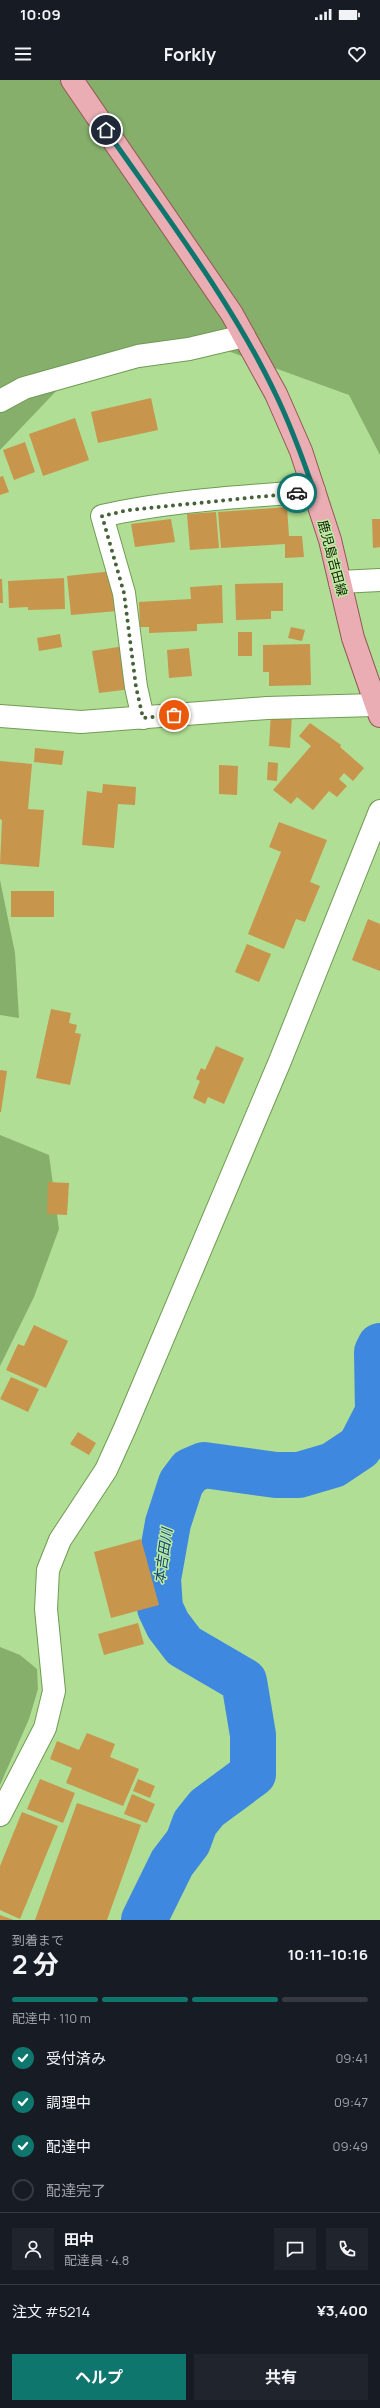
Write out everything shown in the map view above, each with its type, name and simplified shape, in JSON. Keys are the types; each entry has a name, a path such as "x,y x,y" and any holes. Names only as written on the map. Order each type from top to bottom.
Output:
{"main road":[{"name":"鹿児島吉田線","path":"72,80 232,314 276,394 301,451 330,540 353,638 377,710"}],"street":[{"path":"0,401 24,388 138,356 189,349 244,336"},
{"path":"143,718 136,687 124,593 102,516 129,510 314,491"},
{"path":"340,582 380,580"},
{"path":"0,716 81,722 266,708 377,710"},
{"path":"0,1815 45,1728 54,1691 46,1609 48,1570 60,1540 106,1470 125,1428 280,1061 380,811"}],"green space":[{"path":"0,80 380,80 380,455 349,395 217,347 61,386 0,450"},
{"path":"0,880 15,953 19,1018 0,1015"},
{"path":"0,1135 49,1155 59,1229 34,1297 0,1366"},
{"path":"0,1647 20,1655 37,1669 38,1689 29,1719 0,1785"}],"building":[{"path":"151,398 158,430 98,443 91,412"},
{"path":"75,418 89,460 43,476 29,434"},
{"path":"25,442 35,472 14,480 3,450"},
{"path":"3,476 9,492 0,495 0,477"},
{"path":"287,507 289,536 302,536 304,557 285,558 285,544 221,548 218,512"},
{"path":"216,512 219,548 190,550 187,514"},
{"path":"171,519 175,542 135,547 131,524"},
{"path":"372,519 380,519 380,547 373,548"},
{"path":"113,571 117,611 71,615 67,576"},
{"path":"64,578 65,609 28,610 28,607 9,608 8,581"},
{"path":"0,579 2,579 3,603 0,603"},
{"path":"283,583 283,611 271,611 271,619 236,620 235,584"},
{"path":"222,585 223,623 197,624 197,631 149,633 149,627 140,627 139,602 191,599 190,587"},
{"path":"291,627 305,630 302,641 288,638"},
{"path":"238,632 252,632 252,656 238,656"},
{"path":"60,634 62,647 39,651 37,638"},
{"path":"310,644 311,685 269,686 269,672 263,672 263,645"},
{"path":"125,646 131,689 99,693 92,651"},
{"path":"189,648 192,676 169,678 167,650"},
{"path":"271,713 292,714 290,748 269,746"},
{"path":"310,723 341,745 340,747 364,768 353,781 344,773 339,779 347,786 337,797 329,791 313,810 297,797 291,804 273,790 311,746 299,736"},
{"path":"35,748 64,751 62,765 34,762"},
{"path":"0,761 32,764 28,809 44,810 39,867 0,864 2,820 0,819"},
{"path":"268,762 278,763 277,781 267,780"},
{"path":"219,765 238,766 237,795 219,794"},
{"path":"103,784 136,787 135,805 118,804 114,848 82,845 87,791 102,793"},
{"path":"279,822 327,840 310,882 320,886 305,922 296,919 284,949 248,934 281,852 269,847"},
{"path":"11,891 54,891 54,917 11,917"},
{"path":"368,919 380,924 380,971 352,960"},
{"path":"247,944 271,954 259,982 235,972"},
{"path":"51,1009 71,1013 69,1023 77,1025 75,1033 81,1034 70,1085 36,1078"},
{"path":"216,1046 244,1058 224,1104 208,1097 205,1104 193,1098 200,1081 196,1079 201,1068 205,1070"},
{"path":"0,1070 7,1071 1,1112 0,1112"},
{"path":"48,1182 69,1183 67,1215 47,1214"},
{"path":"34,1325 68,1341 46,1388 6,1370 18,1344 24,1346"},
{"path":"11,1377 39,1389 28,1412 0,1399"},
{"path":"78,1432 96,1443 89,1455 70,1444"},
{"path":"141,1539 159,1605 111,1618 94,1552"},
{"path":"138,1623 144,1644 104,1655 98,1634"},
{"path":"87,1733 115,1744 110,1757 139,1769 123,1806 66,1783 72,1768 50,1759 57,1741 79,1750"},
{"path":"40,1779 75,1793 63,1823 27,1809"},
{"path":"138,1779 155,1786 150,1798 133,1791"},
{"path":"132,1794 155,1804 147,1823 124,1814"},
{"path":"77,1803 141,1825 107,1920 35,1920"},
{"path":"22,1812 58,1826 20,1919 0,1910 0,1866"},
{"path":"0,1915 14,1920 0,1920"}],"waterway":[{"name":"本吉田川","path":"144,1920 172,1863 188,1842 195,1823 207,1808 253,1774 253,1735 244,1681 184,1646 168,1625 160,1608 158,1579 168,1523 181,1483 190,1471 204,1465 276,1475 299,1475 333,1465 360,1447 378,1412 377,1352 380,1346"}],"way so far":[{"path":"174,715 143,718 136,687 124,593 102,516 129,510 231,498 297,493"}],"route":[{"path":"106,130 232,314 276,394 301,451 314,491 297,493"}]}
